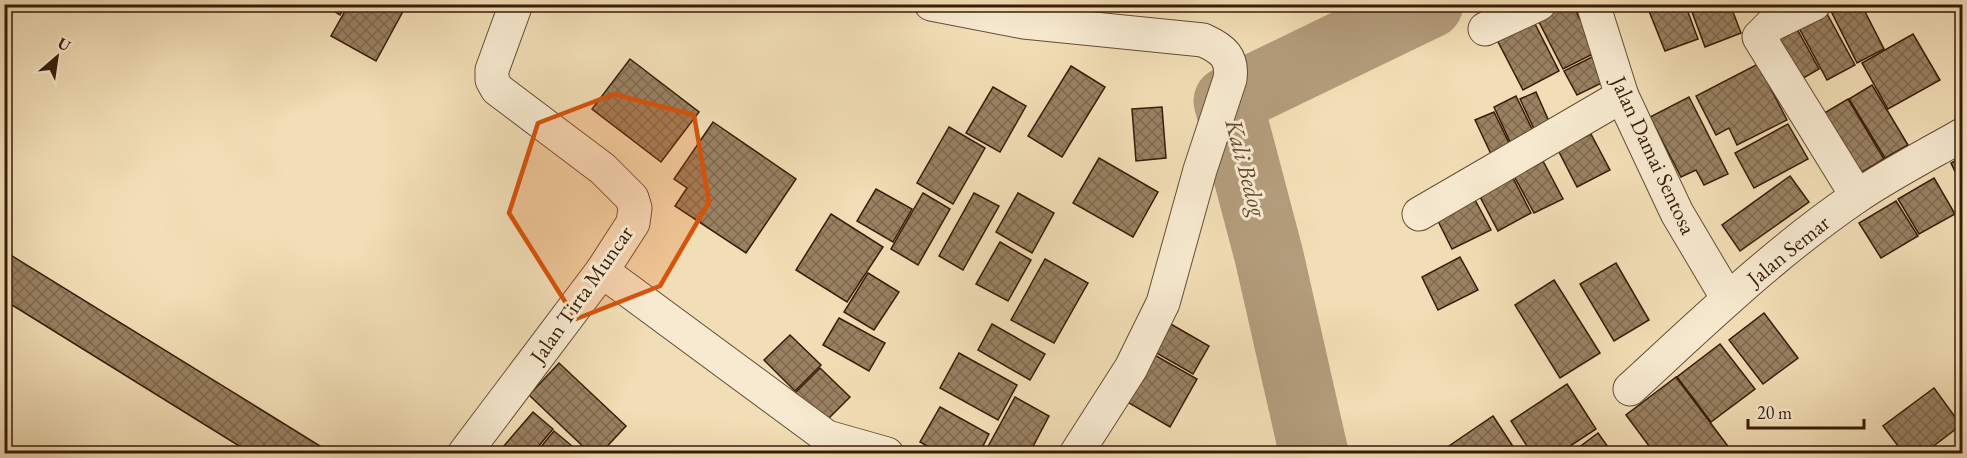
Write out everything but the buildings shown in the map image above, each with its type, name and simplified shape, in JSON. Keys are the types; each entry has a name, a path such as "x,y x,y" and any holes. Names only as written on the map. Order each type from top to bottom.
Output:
{"street":[{"name":"Jalan Tirta Muncar","path":"464,453 602,271 633,223 635,208 632,198 603,169 497,89 492,80 492,70 516,4"},
{"path":"931,4 1024,22 1203,40 1227,55 1232,66 1163,303 1131,368 1076,453"},
{"path":"1485,30 1539,4"},
{"name":"Jalan Damai Sentosa","path":"1593,4 1622,96 1677,213 1728,298"},
{"path":"1814,4 1771,25 1760,38 1857,196"},
{"path":"1419,214 1622,96"},
{"name":"Jalan Semar","path":"1630,389 1728,298 1790,246 1857,196 1962,135"},
{"path":"602,271 826,437 887,453"}],"highlighted area":[{"path":"614,94 694,115 709,202 660,286 576,319 509,213 538,123"}],"waterway":[{"name":"Kali Bedog","path":"1314,454 1269,256 1228,101 1429,4"}]}
